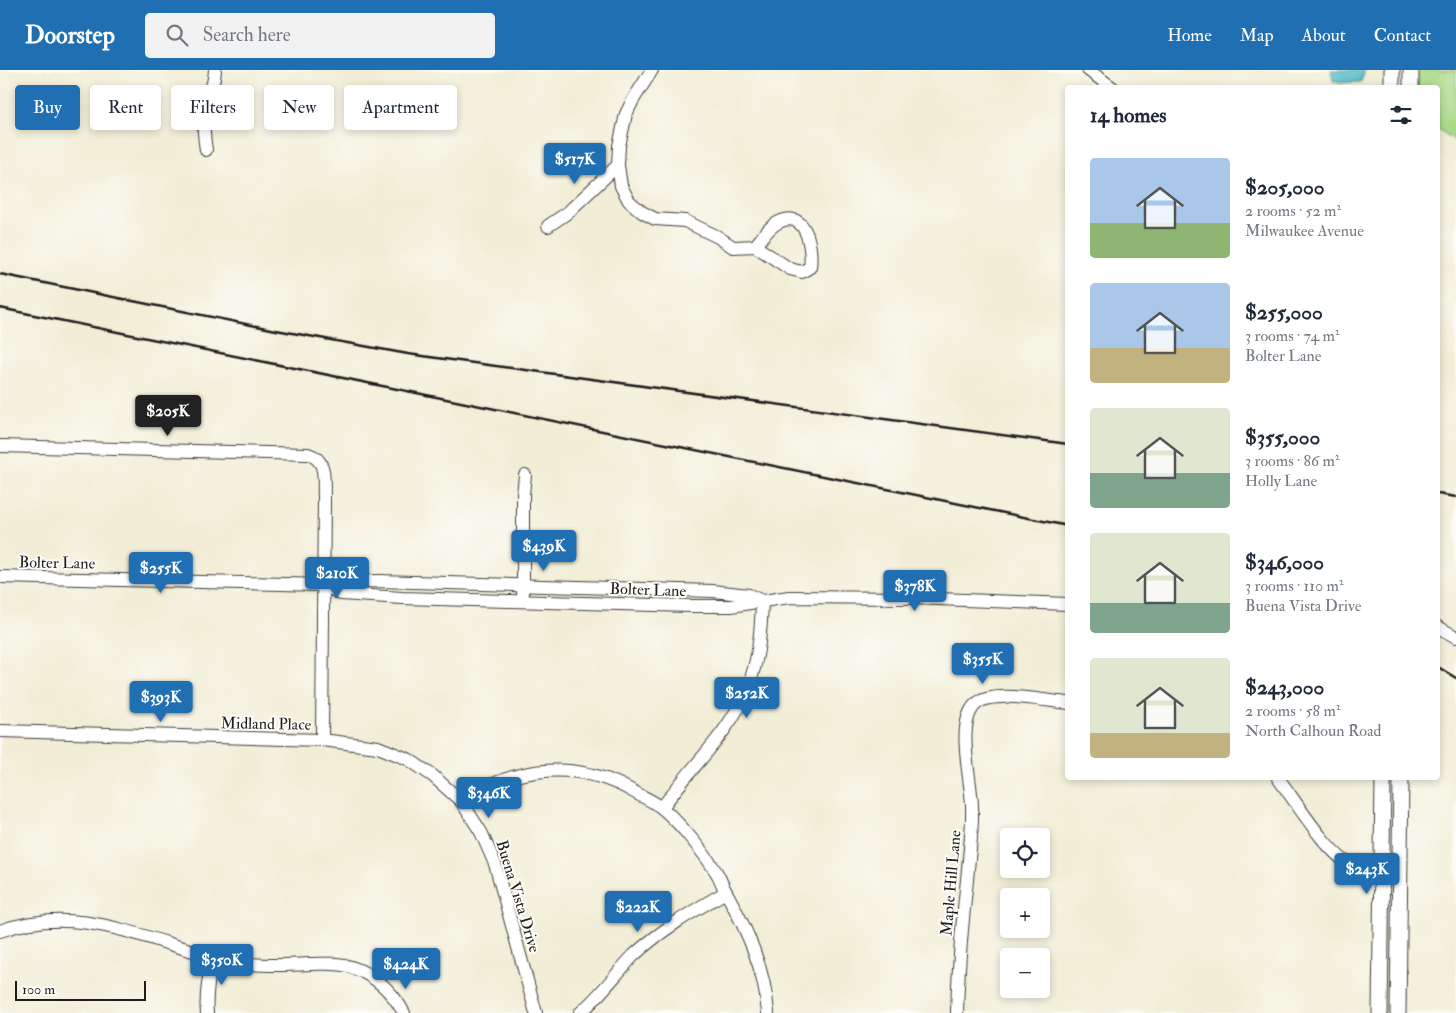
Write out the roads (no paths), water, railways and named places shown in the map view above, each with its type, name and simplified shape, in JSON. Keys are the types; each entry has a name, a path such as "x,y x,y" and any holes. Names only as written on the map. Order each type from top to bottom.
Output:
{"main road":[{"path":"1392,70 1392,85"},
{"path":"1411,70 1411,85"},
{"path":"1380,1013 1383,780"},
{"path":"1398,1013 1401,780"}],"street":[{"path":"206,150 204,116 205,107 214,82 214,70"},
{"path":"652,70 626,114 619,146 618,164 621,186 630,201 642,212 654,219 685,222 718,237 733,247 755,246 790,269 802,272 810,267 812,254 810,240 804,227 794,220 785,220 774,225 755,246"},
{"path":"1088,70 1109,85"},
{"path":"548,226 567,213 618,164"},
{"path":"0,446 308,454 316,456 321,462 323,470 324,497 322,740"},
{"path":"523,601 523,495 526,475"},
{"name":"Bolter Lane","path":"0,577 324,585 351,580 523,585 712,591 749,595 762,601"},
{"name":"Bolter Lane","path":"324,585 341,594 402,598 731,606 789,597 898,598 1065,604"},
{"path":"662,808 718,738 742,699 756,663 762,601"},
{"path":"1440,628 1456,637"},
{"name":"Maple Hill Lane","path":"957,1013 958,965 972,805 965,735 967,717 976,703 983,699 999,697 1065,703"},
{"name":"Midland Place","path":"0,732 322,740"},
{"name":"Buena Vista Drive","path":"322,740 378,747 394,752 433,776 461,801 481,832 495,864 536,1013"},
{"path":"461,801 495,783 521,774 567,771 585,773 612,780 662,808 707,859 734,904 751,942 763,982 768,1013"},
{"path":"1280,780 1335,853 1349,864 1362,867 1400,868"},
{"path":"580,1013 601,993 633,957 653,939 676,922 726,892"},
{"path":"0,931 25,924 61,921 79,922 115,928 213,958 264,965 342,964 363,972 383,985 390,991 404,1013"},
{"path":"207,1013 207,996 213,958"}],"water":[{"path":"1331,70 1365,70 1361,82 1339,83 1333,81"}],"railway":[{"path":"0,274 276,330 408,354 1065,444"},
{"path":"0,308 1065,525"},
{"path":"1440,494 1456,497"},
{"path":"1440,668 1456,678"}]}
